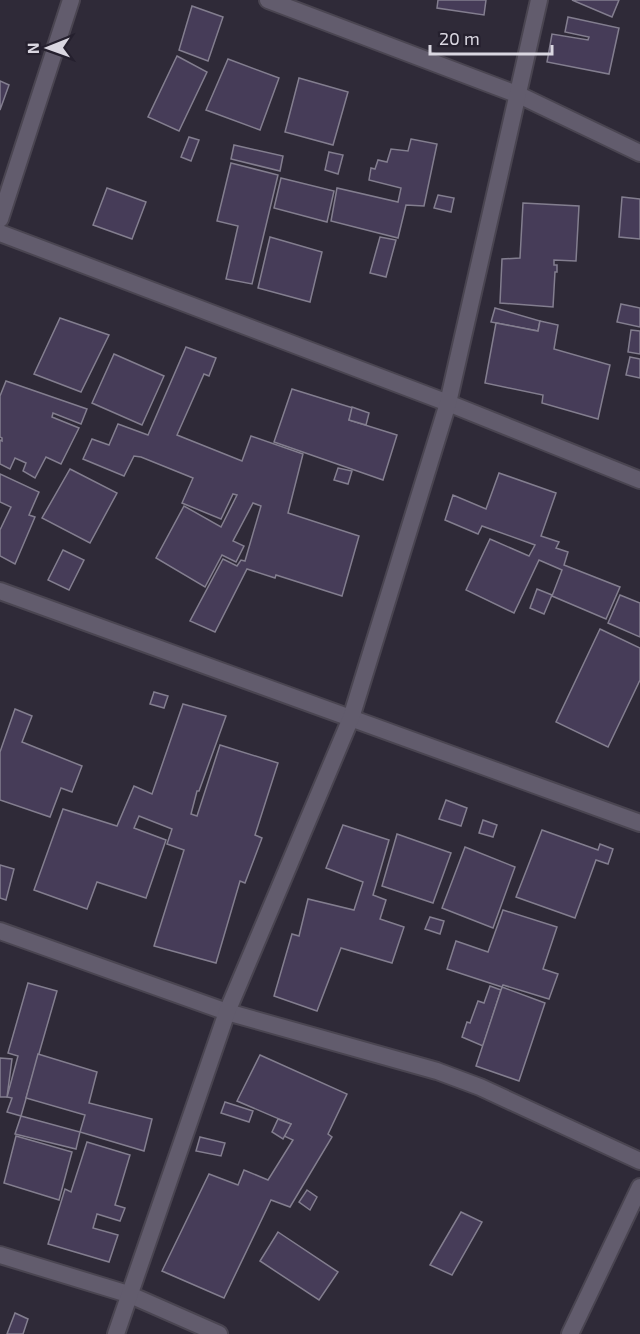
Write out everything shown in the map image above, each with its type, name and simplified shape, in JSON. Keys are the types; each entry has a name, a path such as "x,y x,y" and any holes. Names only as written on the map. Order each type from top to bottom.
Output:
{"street":[{"path":"0,219 71,0"},
{"path":"268,0 519,95 640,153"},
{"path":"116,1334 227,1012 351,718 448,403 519,95 538,0"},
{"path":"0,233 448,403 640,480"},
{"path":"0,591 640,823"},
{"path":"0,931 227,1012 437,1071 480,1086 640,1161"},
{"path":"570,1334 640,1187"},
{"path":"0,1255 128,1294 219,1334"}],"building":[{"path":"438,0 486,0 484,15 437,8"},
{"path":"572,0 619,0 612,17"},
{"path":"192,6 223,17 208,61 179,50"},
{"path":"568,17 619,28 609,74 547,62 552,34 588,40 589,37 565,32"},
{"path":"177,56 207,72 179,131 148,117"},
{"path":"228,59 279,78 260,130 206,110"},
{"path":"299,78 348,92 333,145 285,132"},
{"path":"0,81 9,85 0,110"},
{"path":"189,137 199,140 191,161 181,157"},
{"path":"411,139 437,144 424,206 406,205 398,238 331,221 337,188 398,202 401,188 369,180 371,168 375,169 378,160 387,162 391,149 408,151"},
{"path":"234,145 283,156 280,171 231,159"},
{"path":"329,152 343,155 338,174 325,170"},
{"path":"231,163 278,175 252,284 226,279 238,226 217,221"},
{"path":"281,178 334,191 327,222 274,208"},
{"path":"107,188 146,202 132,239 93,225"},
{"path":"438,195 454,198 451,212 434,208"},
{"path":"622,197 640,199 640,239 619,237"},
{"path":"523,203 579,206 576,261 554,260 557,272 555,272 553,307 500,303 502,259 520,258"},
{"path":"270,237 322,252 310,302 258,288"},
{"path":"380,237 396,240 386,277 370,273"},
{"path":"621,304 640,308 640,327 617,322"},
{"path":"495,308 540,321 538,331 491,322"},
{"path":"60,318 109,335 81,392 34,374"},
{"path":"540,321 558,325 554,349 610,365 598,419 542,403 543,395 485,383 496,323 538,331"},
{"path":"631,330 640,331 640,354 628,352"},
{"path":"186,347 216,358 209,376 204,374 177,435 242,461 251,436 303,454 288,513 359,536 342,596 276,575 275,578 247,569 215,632 190,621 223,559 237,566 241,560 245,561 261,506 253,503 233,541 244,546 236,562 222,555 205,587 156,558 184,506 221,527 237,495 233,494 221,519 182,503 193,478 141,457 134,456 124,476 83,459 92,439 109,445 118,424 148,435"},
{"path":"114,354 164,376 142,425 92,403"},
{"path":"630,357 640,359 640,378 626,375"},
{"path":"6,381 87,409 81,424 53,413 52,417 79,428 61,464 46,457 35,478 23,471 26,463 15,458 10,469 0,464 0,440 2,441 2,438 0,437 0,396"},
{"path":"292,389 353,408 349,420 397,435 383,480 274,442"},
{"path":"352,407 369,413 366,425 349,420"},
{"path":"338,468 352,471 348,484 334,480"},
{"path":"70,469 117,493 90,543 42,518"},
{"path":"499,473 556,493 541,536 559,542 556,548 568,552 564,565 620,587 606,619 552,596 562,570 539,560 514,613 466,590 490,539 529,556 535,545 482,526 478,534 445,520 453,495 486,509"},
{"path":"0,474 39,492 29,515 35,517 15,564 0,556 0,530 11,507 0,502"},
{"path":"63,550 84,560 69,590 48,580"},
{"path":"537,589 552,595 544,614 530,608"},
{"path":"620,595 640,603 640,637 608,623"},
{"path":"600,629 640,648 640,680 608,747 556,722"},
{"path":"154,692 168,696 164,708 150,704"},
{"path":"183,704 226,716 199,791 197,791 191,814 197,816 220,745 278,763 255,835 262,838 245,883 240,881 216,963 154,946 184,850 167,844 172,829 139,816 134,828 166,840 146,898 97,882 87,909 34,890 63,809 117,826 134,786 152,794"},
{"path":"15,709 32,716 22,742 82,766 72,792 61,788 50,817 0,800 0,752"},
{"path":"446,800 467,808 461,826 439,819"},
{"path":"483,820 497,825 493,837 479,833"},
{"path":"343,825 389,840 373,895 386,900 380,919 404,927 392,963 341,948 317,1011 274,996 292,934 299,936 308,899 354,910 363,882 326,868"},
{"path":"542,830 598,850 600,844 613,849 608,864 596,860 575,918 516,897"},
{"path":"397,834 451,853 433,903 382,886"},
{"path":"465,847 515,867 493,928 442,908"},
{"path":"0,865 14,869 6,900 0,898"},
{"path":"503,910 557,927 543,969 558,974 549,999 447,969 456,941 488,952"},
{"path":"430,917 444,921 440,934 425,929"},
{"path":"28,983 57,991 21,1116 7,1112 12,1098 7,1097 18,1056 8,1053"},
{"path":"490,986 501,990 483,1046 462,1037 478,1001 484,1003"},
{"path":"502,987 545,1003 519,1081 476,1066"},
{"path":"38,1054 97,1072 89,1103 152,1119 144,1151 80,1132 85,1115 26,1098"},
{"path":"260,1055 347,1094 328,1134 332,1137 290,1207 271,1200 224,1298 162,1271 209,1174 238,1185 244,1170 268,1180 293,1140 284,1136 291,1124 237,1101"},
{"path":"0,1058 12,1059 7,1097 0,1097"},
{"path":"225,1102 253,1111 249,1122 221,1113"},
{"path":"21,1116 80,1132 76,1149 15,1134"},
{"path":"278,1119 291,1124 283,1139 272,1132"},
{"path":"16,1136 72,1152 59,1200 4,1183"},
{"path":"200,1137 225,1143 221,1156 196,1151"},
{"path":"87,1142 130,1155 115,1205 125,1208 120,1221 97,1214 93,1228 118,1235 109,1262 48,1244 65,1189 71,1192"},
{"path":"307,1190 317,1197 310,1210 299,1202"},
{"path":"461,1212 482,1222 452,1275 430,1265"},
{"path":"278,1232 338,1272 319,1300 260,1261"},
{"path":"15,1313 28,1319 23,1334 7,1334"}]}
